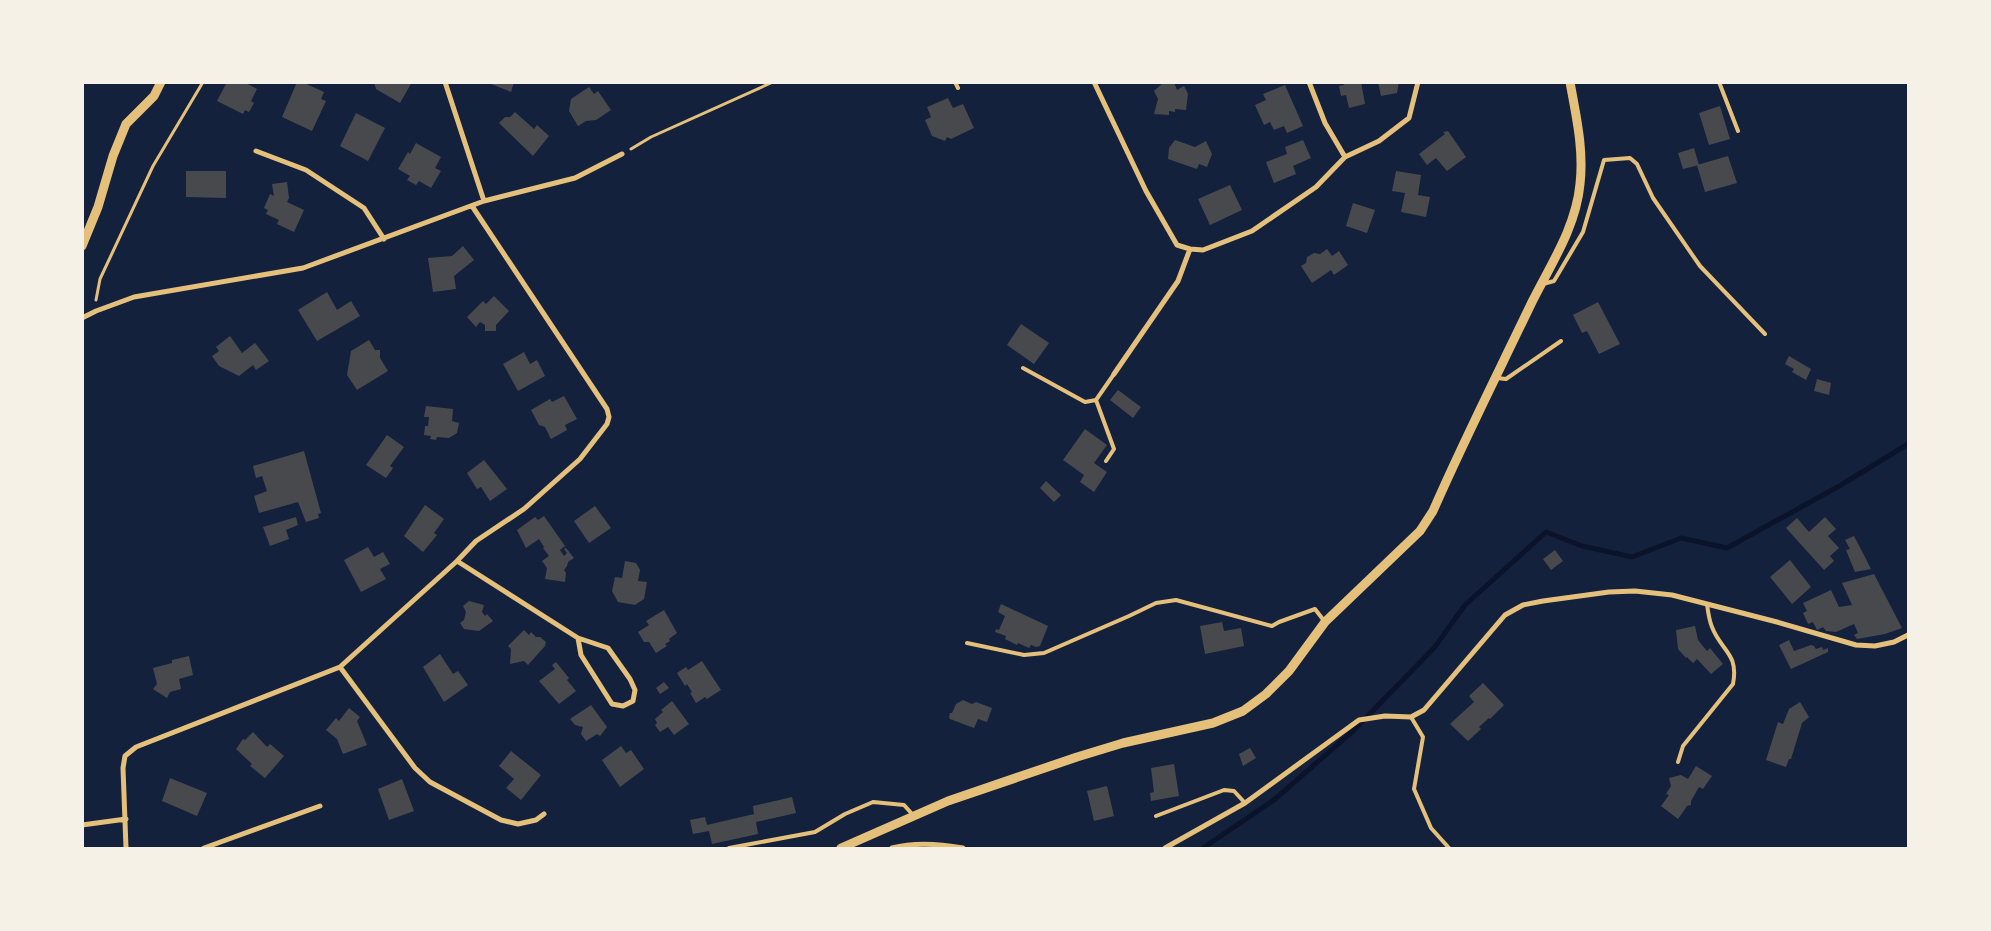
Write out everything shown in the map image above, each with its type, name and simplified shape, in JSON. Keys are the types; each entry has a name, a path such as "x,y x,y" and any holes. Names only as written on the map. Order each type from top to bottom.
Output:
{"street":[{"path":"82,246 98,207 113,156 126,124 154,96 161,82"},
{"path":"445,82 484,201"},
{"path":"1094,82 1150,199 1177,245 1203,250 1252,231 1316,187 1344,157 1379,141 1409,118 1418,82"},
{"path":"1309,82 1325,123 1344,157"},
{"path":"841,848 948,801 1077,757 1123,743 1212,723 1243,711 1266,694 1289,672 1325,622 1420,531 1433,511 1472,426 1556,259 1573,216 1580,184 1581,157 1578,119 1570,82"},
{"path":"256,150 306,170 364,208 384,239"},
{"path":"82,318 96,310 134,297 303,268 484,201 575,178 622,154"},
{"path":"126,848 122,768 125,756 136,747 340,667 457,561 476,541 524,509 580,459 607,424 609,417 607,409 472,206"},
{"path":"1114,374 1178,281 1190,249"},
{"path":"457,561 578,638 608,648 630,679 634,690 633,701 622,706 612,704 581,655 578,638"},
{"path":"1166,848 1245,804 1359,720 1385,716 1411,717 1424,710 1505,615 1523,605 1609,592 1635,591 1672,595 1856,645 1884,644 1894,642 1908,635"},
{"path":"340,667 415,768 430,782 501,820 518,824 536,820 544,814"},
{"path":"204,848 320,806"},
{"path":"82,825 126,819"},
{"path":"892,848 927,844 963,848"}],"lane":[{"path":"956,82 958,88"},
{"path":"1719,82 1738,132"},
{"path":"1542,284 1554,281 1583,232 1604,160 1630,158 1637,164 1653,198 1700,266 1765,334"},
{"path":"1496,378 1506,379 1561,341"},
{"path":"1023,368 1085,402 1096,400 1114,374"},
{"path":"1096,400 1114,449 1106,461"},
{"path":"967,643 1024,655 1044,654 1156,602 1176,600 1272,626 1315,609 1325,622"},
{"path":"1678,762 1683,746 1733,684 1735,674 1734,660 1712,628 1707,604"},
{"path":"1411,717 1423,737 1414,789 1431,828 1449,848"},
{"path":"1156,816 1224,790 1234,791 1245,804"},
{"path":"729,848 815,832 845,814 873,802 904,805 915,817"}],"path":[{"path":"96,310 96,297 100,279 153,166 203,82"},
{"path":"622,154 651,137 773,82"}],"building":[{"path":"227,82 244,82 257,89 251,101 254,103 249,112 245,110 243,114 217,101"},
{"path":"297,82 302,82 324,92 321,99 326,101 312,131 282,117"},
{"path":"374,82 412,82 400,103 376,89"},
{"path":"486,82 514,82 511,92"},
{"path":"1164,82 1174,82 1177,90 1184,86 1188,94 1186,110 1175,109 1175,112 1169,111 1169,115 1154,114 1158,99 1154,91"},
{"path":"1343,82 1361,82 1365,104 1349,108 1346,95 1341,96 1339,86 1344,85"},
{"path":"1378,82 1399,82 1397,93 1381,96"},
{"path":"1285,85 1303,126 1287,133 1284,126 1274,130 1270,122 1264,125 1255,105 1266,100 1263,94"},
{"path":"589,87 594,94 598,91 611,110 596,120 586,121 578,126 569,111 571,99"},
{"path":"948,98 953,108 963,104 974,128 951,139 947,137 945,141 932,136 925,120 931,117 927,107"},
{"path":"1720,106 1730,139 1709,145 1699,113"},
{"path":"515,112 534,129 537,125 549,136 533,156 499,123 505,117 510,117"},
{"path":"356,113 385,128 368,161 340,146"},
{"path":"1448,131 1466,157 1447,171 1436,158 1427,165 1419,154 1445,134 1443,132"},
{"path":"1175,140 1195,147 1206,141 1212,154 1207,167 1199,164 1197,169 1168,159 1169,148"},
{"path":"1303,140 1311,158 1293,166 1296,174 1274,183 1266,162 1287,154 1285,147"},
{"path":"416,143 441,157 435,168 441,171 431,188 419,181 416,185 407,180 410,176 398,169"},
{"path":"1694,148 1699,165 1683,169 1678,153"},
{"path":"1728,156 1737,183 1705,192 1697,165"},
{"path":"186,171 226,171 226,198 186,197"},
{"path":"1396,171 1421,175 1418,195 1430,197 1426,217 1401,212 1405,193 1392,191"},
{"path":"287,182 289,198 287,202 304,210 294,232 277,224 279,220 266,214 268,210 264,208 270,194 274,196 272,184"},
{"path":"1230,185 1242,210 1210,225 1198,199"},
{"path":"1353,203 1375,210 1367,233 1346,226"},
{"path":"463,246 474,260 454,276 456,289 433,292 428,258 452,256"},
{"path":"1327,249 1332,256 1339,251 1348,265 1334,275 1331,270 1312,283 1301,266 1306,263 1307,257 1314,253 1320,254"},
{"path":"327,292 337,310 351,301 360,316 317,341 298,310"},
{"path":"494,296 509,311 496,325 496,331 485,331 485,325 480,322 476,327 467,317 483,301 486,304"},
{"path":"1598,302 1620,344 1599,354 1587,331 1582,333 1573,315"},
{"path":"1021,324 1049,343 1034,364 1007,345"},
{"path":"230,336 242,353 255,343 269,361 256,370 253,365 239,376 219,366 212,356 219,351 216,347"},
{"path":"369,340 375,350 380,350 380,358 388,371 357,390 347,375 351,351"},
{"path":"524,352 530,364 537,360 545,376 518,391 503,364"},
{"path":"1789,356 1811,369 1806,380 1792,372 1794,369 1785,364"},
{"path":"1817,379 1831,383 1829,395 1814,391"},
{"path":"1118,390 1141,407 1133,418 1110,400"},
{"path":"564,396 577,419 565,425 567,430 551,439 545,427 539,425 531,410 550,399 552,402"},
{"path":"426,406 453,409 452,421 459,423 457,433 449,438 437,437 436,440 430,439 431,436 424,435 429,417 424,417"},
{"path":"1085,429 1107,445 1094,463 1107,472 1094,492 1080,482 1084,475 1063,460"},
{"path":"387,435 404,447 390,466 393,468 386,478 366,465"},
{"path":"304,451 321,513 318,514 319,518 306,522 298,502 259,513 254,496 267,491 262,476 256,478 253,466"},
{"path":"484,460 507,489 490,501 481,487 477,489 467,473"},
{"path":"1046,481 1061,495 1054,502 1040,488"},
{"path":"425,505 444,519 434,533 437,535 423,552 404,536"},
{"path":"595,506 611,528 589,543 574,521"},
{"path":"544,516 565,546 560,550 564,556 567,553 564,549 566,548 574,558 568,562 564,570 566,573 565,582 545,579 547,568 542,561 549,556 544,547 539,539 526,548 517,530 535,517 538,520"},
{"path":"296,517 298,525 286,530 289,539 270,546 263,527"},
{"path":"1825,517 1836,529 1828,536 1839,548 1830,556 1834,561 1824,570 1786,528 1797,518 1809,532"},
{"path":"1854,536 1871,569 1855,572 1846,550 1850,549 1845,540"},
{"path":"368,547 374,557 383,552 390,564 380,569 386,579 361,592 344,560"},
{"path":"1555,550 1563,561 1551,570 1543,559"},
{"path":"1790,560 1811,587 1792,604 1770,577"},
{"path":"625,561 636,563 640,570 638,581 647,582 644,599 635,605 618,602 612,591 615,577 622,578"},
{"path":"1874,574 1902,628 1885,634 1857,639 1854,635 1858,633 1854,624 1836,632 1826,631 1823,627 1817,630 1813,622 1808,624 1803,613 1807,611 1803,603 1831,590 1839,607 1852,605 1842,583"},
{"path":"469,601 484,605 482,612 485,616 487,614 493,621 479,631 464,629 460,623 464,620 466,612 463,606"},
{"path":"1001,604 1048,626 1040,646 1031,645 1029,648 1018,643 1017,645 1005,639 1006,636 995,632 996,629 999,630 1005,616 998,612"},
{"path":"664,610 677,633 665,644 667,646 656,653 649,642 644,642 638,632 649,625 646,621"},
{"path":"1222,622 1224,631 1241,628 1244,646 1205,654 1200,626"},
{"path":"1695,626 1698,640 1707,651 1710,648 1723,664 1711,674 1697,659 1693,663 1678,649 1676,630"},
{"path":"524,630 529,635 531,632 536,637 540,637 546,642 545,646 528,665 524,661 510,664 511,649 508,646"},
{"path":"1789,640 1794,651 1811,645 1816,649 1822,647 1823,650 1828,648 1828,652 1791,669 1779,645"},
{"path":"440,654 453,674 458,671 468,685 444,702 423,667"},
{"path":"189,656 193,675 179,679 181,689 170,692 167,698 153,689 157,684 153,668 172,663 172,660"},
{"path":"702,661 721,690 707,699 705,697 696,703 687,684 685,686 677,673 686,667 688,670"},
{"path":"556,662 569,678 567,680 576,691 559,704 539,681 555,669 552,665"},
{"path":"664,682 669,688 660,694 656,688"},
{"path":"1483,683 1504,705 1479,727 1481,729 1468,741 1450,724 1474,702 1469,696"},
{"path":"963,700 972,704 976,702 992,708 987,722 978,719 974,728 950,719 950,713 952,713 956,704"},
{"path":"672,701 689,724 674,735 668,727 660,732 655,725 657,723 655,719 663,712 661,710"},
{"path":"1800,702 1809,717 1802,723 1791,759 1789,759 1786,767 1766,760 1778,722 1783,724 1789,709"},
{"path":"591,705 607,727 600,736 597,734 586,741 581,734 583,727 575,725 570,719"},
{"path":"349,708 360,717 357,721 367,745 343,754 337,739 326,730 336,718 339,721"},
{"path":"253,732 267,747 270,744 284,756 265,778 250,766 252,764 236,749 243,739 245,740"},
{"path":"621,746 626,753 631,750 644,769 620,787 602,760"},
{"path":"1250,748 1256,758 1243,766 1239,754"},
{"path":"511,751 541,775 521,800 506,788 514,779 499,766"},
{"path":"1174,764 1179,796 1151,801 1150,793 1154,792 1151,768"},
{"path":"1696,766 1712,776 1703,789 1699,787 1691,801 1691,805 1687,806 1678,819 1661,806 1669,795 1666,794 1671,786 1669,778 1681,775 1688,779"},
{"path":"170,778 207,793 197,816 162,801"},
{"path":"402,779 414,811 389,820 378,789"},
{"path":"1107,786 1114,816 1094,821 1087,791"},
{"path":"792,797 796,813 756,822 758,834 712,844 709,831 693,834 690,820 705,817 707,825 754,814 753,806"}],"waterway":[{"path":"1203,848 1274,800 1353,731 1434,648 1465,605 1546,532 1582,546 1632,557 1681,538 1727,548 1841,485 1908,444"}]}
